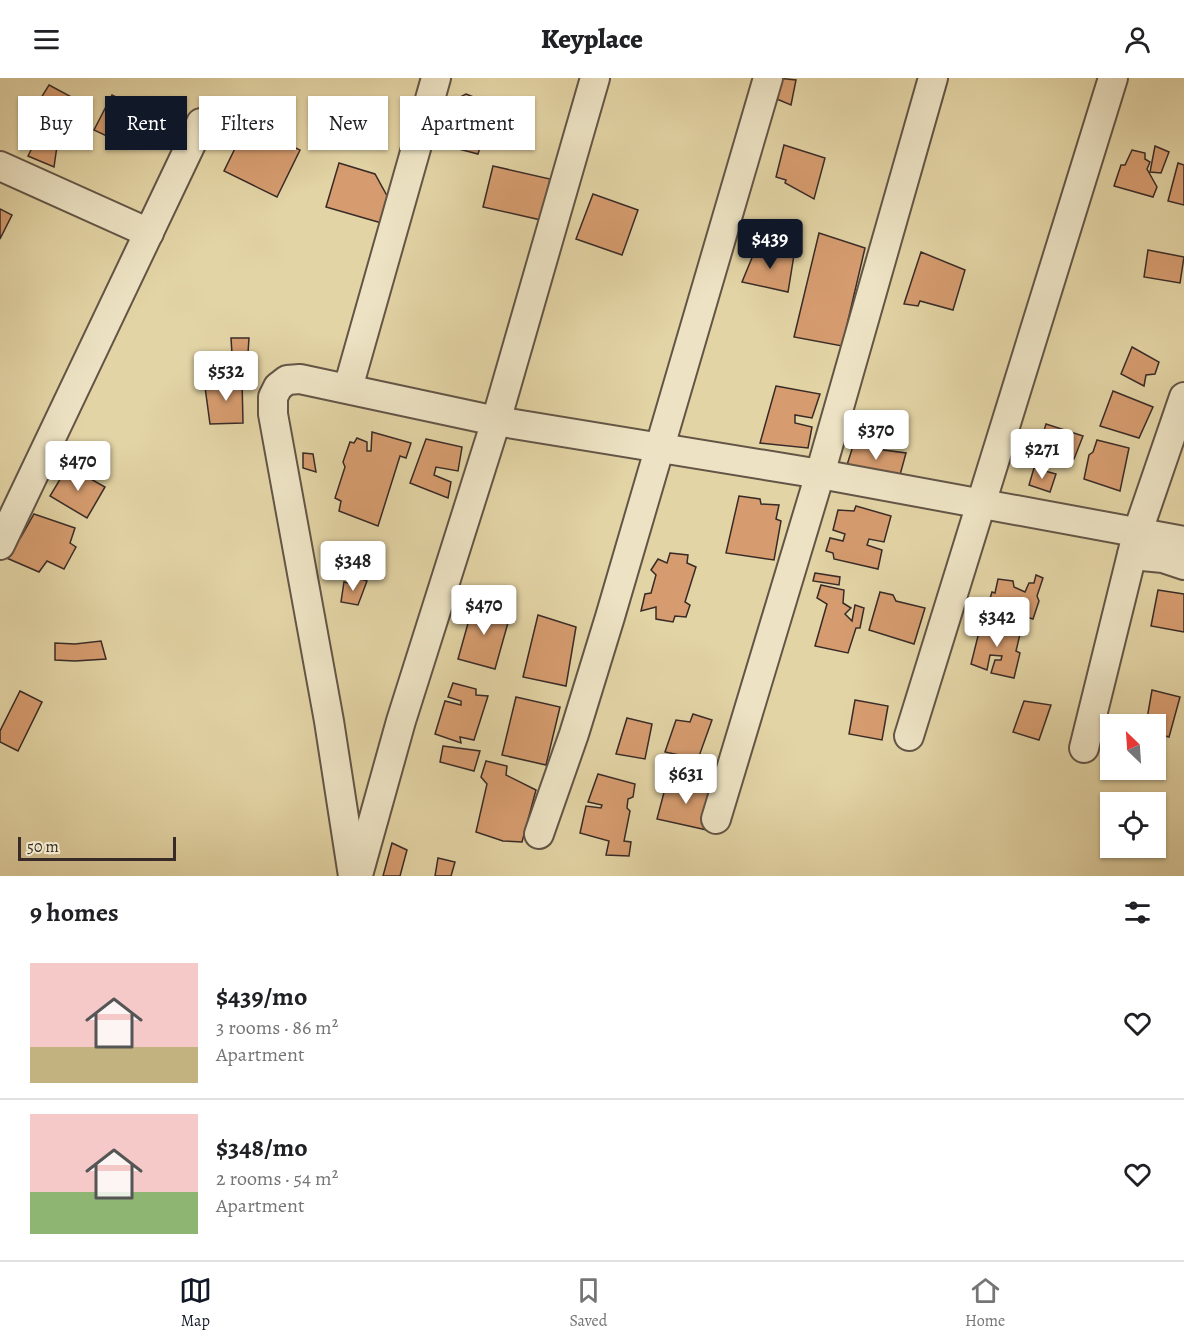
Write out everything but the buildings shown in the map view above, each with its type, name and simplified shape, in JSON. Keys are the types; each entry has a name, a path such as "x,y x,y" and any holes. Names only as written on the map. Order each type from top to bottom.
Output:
{"street":[{"path":"348,388 436,78"},
{"path":"355,876 401,721 496,421 595,78"},
{"path":"539,834 574,735 604,639 768,78"},
{"path":"716,819 820,474 933,78"},
{"path":"909,736 1113,78"},
{"path":"0,545 199,127"},
{"path":"0,166 149,233"},
{"path":"355,876 273,414 273,397 278,387 287,380 300,379 348,388 496,421 820,474 982,505 1135,544 1163,558 1184,565"},
{"path":"1084,748 1135,544 1184,397"},
{"path":"1135,544 1184,541"}]}
